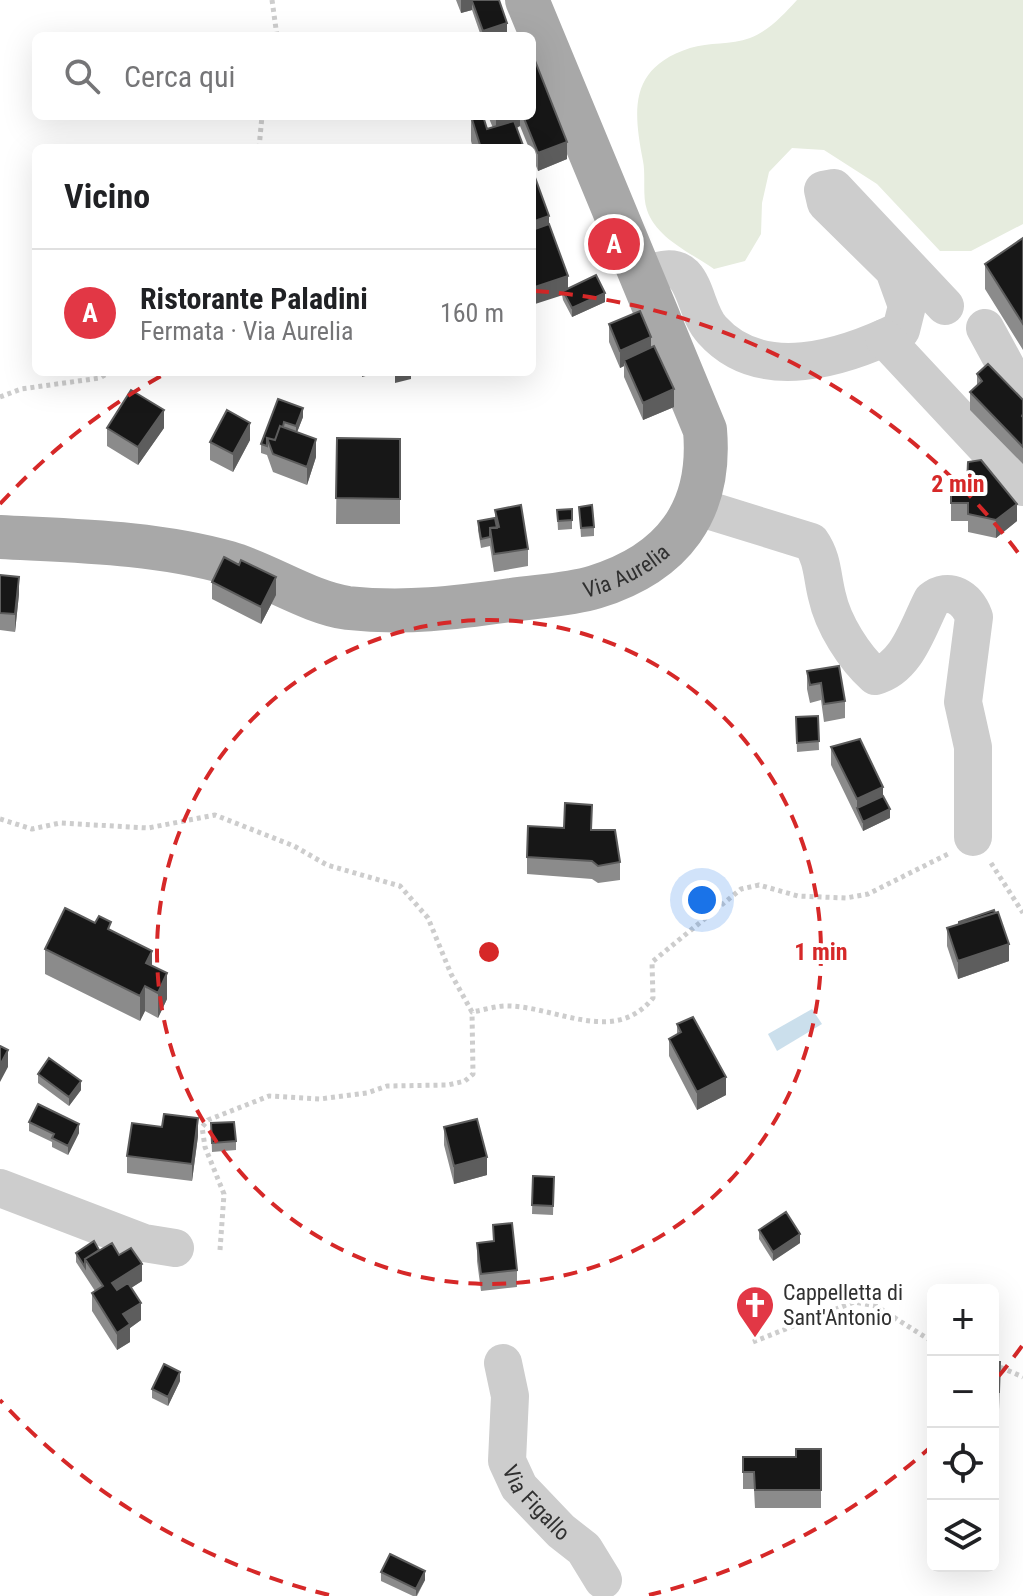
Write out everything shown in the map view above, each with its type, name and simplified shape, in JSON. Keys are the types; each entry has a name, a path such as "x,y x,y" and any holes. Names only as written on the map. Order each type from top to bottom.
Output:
{"main road":[{"name":"Via Aurelia","path":"0,537 118,543 229,563 343,607 407,613 594,587 641,568 675,541 698,507 707,456 705,430 527,0"}],"street":[{"path":"642,275 672,269 683,274 710,329 733,348 769,363 801,364 884,338 901,330 907,306 894,270 826,203 823,190 834,188 945,306"},
{"path":"985,328 1023,398"},
{"path":"884,338 1023,487"},
{"path":"698,507 811,542 818,553 827,599 863,665 875,676 887,673 900,661 932,600 940,593 952,593 970,605 974,617 963,702 973,747 973,837"},
{"path":"0,1188 144,1243 175,1248"},
{"name":"Via Figallo","path":"503,1363 510,1396 507,1461 519,1487 561,1531 584,1549 603,1580"}],"path":[{"path":"272,0 276,32"},
{"path":"259,144 262,120"},
{"path":"0,397 21,389 103,376"},
{"path":"0,819 32,829 60,823 148,828 215,815 294,846 327,865 400,886 428,918 451,974 472,1012 473,1074 465,1081 448,1085 387,1086 367,1093 320,1099 269,1096 208,1120 202,1127 205,1147 224,1194 220,1250"},
{"path":"472,1012 509,1005 589,1020 615,1021 640,1014 653,998 652,962 741,889 759,885 776,892 823,899 868,894 901,875 919,871 973,837 1023,913"},
{"path":"753,1342 854,1302 876,1306 927,1338"},
{"path":"999,1367 1023,1377"}],"shaded area":[{"path":"797,0 1023,0 1023,224 971,251 940,251 877,184 824,150 792,148 769,172 762,203 761,234 745,261 714,269 666,237 647,210 644,192 637,108 646,79 670,56 690,48 735,42 757,35"}],"water":[{"path":"812,1009 822,1024 777,1051 768,1034"}],"building":[{"path":"473,0 499,0 507,23 483,31"},
{"path":"536,63 567,142 538,153 525,120 536,120"},
{"path":"472,120 484,120 487,129 514,121 523,144 480,144"},
{"path":"536,180 549,216 536,221"},
{"path":"549,224 568,276 536,287 536,229"},
{"path":"1023,238 1023,324 985,264"},
{"path":"596,275 605,293 572,308 563,291"},
{"path":"640,311 651,337 620,351 609,324"},
{"path":"654,346 674,389 643,403 624,360"},
{"path":"988,364 1023,400 1023,447 970,392 982,381 977,374"},
{"path":"131,390 164,410 138,447 107,428"},
{"path":"278,399 303,408 296,426 284,422 275,440 267,438 267,446 261,444"},
{"path":"227,410 250,423 233,454 210,442"},
{"path":"280,426 316,439 307,467 273,454 267,438 275,440"},
{"path":"337,438 400,439 400,499 336,498"},
{"path":"981,460 1017,504 996,520 968,514 968,503 951,503 951,487 967,486 968,462"},
{"path":"521,505 528,549 494,554 490,528 499,527 495,510"},
{"path":"592,505 594,527 581,528 579,507"},
{"path":"572,509 572,520 558,521 557,510"},
{"path":"495,518 497,528 490,528 490,537 481,539 478,521"},
{"path":"224,557 239,565 241,560 276,577 261,607 212,582"},
{"path":"0,575 19,577 15,614 0,613"},
{"path":"839,666 845,701 824,704 821,683 810,685 807,671"},
{"path":"818,716 819,741 797,743 796,717"},
{"path":"860,739 883,787 857,799 831,747"},
{"path":"883,796 890,809 863,822 857,808"},
{"path":"565,803 592,805 591,830 615,830 620,862 598,866 592,861 527,857 528,826 564,828"},
{"path":"65,908 95,923 99,916 111,922 108,929 152,951 146,963 167,973 158,993 145,986 140,996 45,949"},
{"path":"994,910 995,913 959,924 959,922"},
{"path":"998,912 1009,944 958,961 947,928"},
{"path":"693,1017 726,1077 697,1092 669,1039 681,1032 677,1024"},
{"path":"0,1046 8,1050 0,1065"},
{"path":"49,1058 81,1081 69,1097 38,1074"},
{"path":"38,1104 79,1124 68,1146 52,1138 54,1134 29,1122"},
{"path":"164,1114 198,1118 192,1164 127,1156 132,1123 162,1127"},
{"path":"477,1119 487,1157 454,1166 444,1127"},
{"path":"234,1122 236,1141 212,1143 211,1123"},
{"path":"533,1176 554,1177 553,1206 532,1205"},
{"path":"786,1212 800,1234 773,1252 759,1230"},
{"path":"512,1223 517,1270 481,1274 477,1243 494,1241 493,1225"},
{"path":"94,1241 99,1250 85,1259 85,1267 76,1253"},
{"path":"112,1243 119,1255 131,1248 142,1264 112,1283 117,1290 128,1283 141,1303 123,1314 130,1324 117,1333 92,1293 103,1286 85,1259"},
{"path":"164,1364 180,1372 168,1397 152,1389"},
{"path":"796,1449 821,1449 821,1490 755,1490 754,1472 743,1472 743,1457 796,1457"},
{"path":"390,1554 425,1571 416,1589 381,1572"}],"place":[{"name":"Ristorante Paladini","path":"614,244"},
{"name":"Cappelletta di Sant'Antonio","path":"755,1339"}]}
